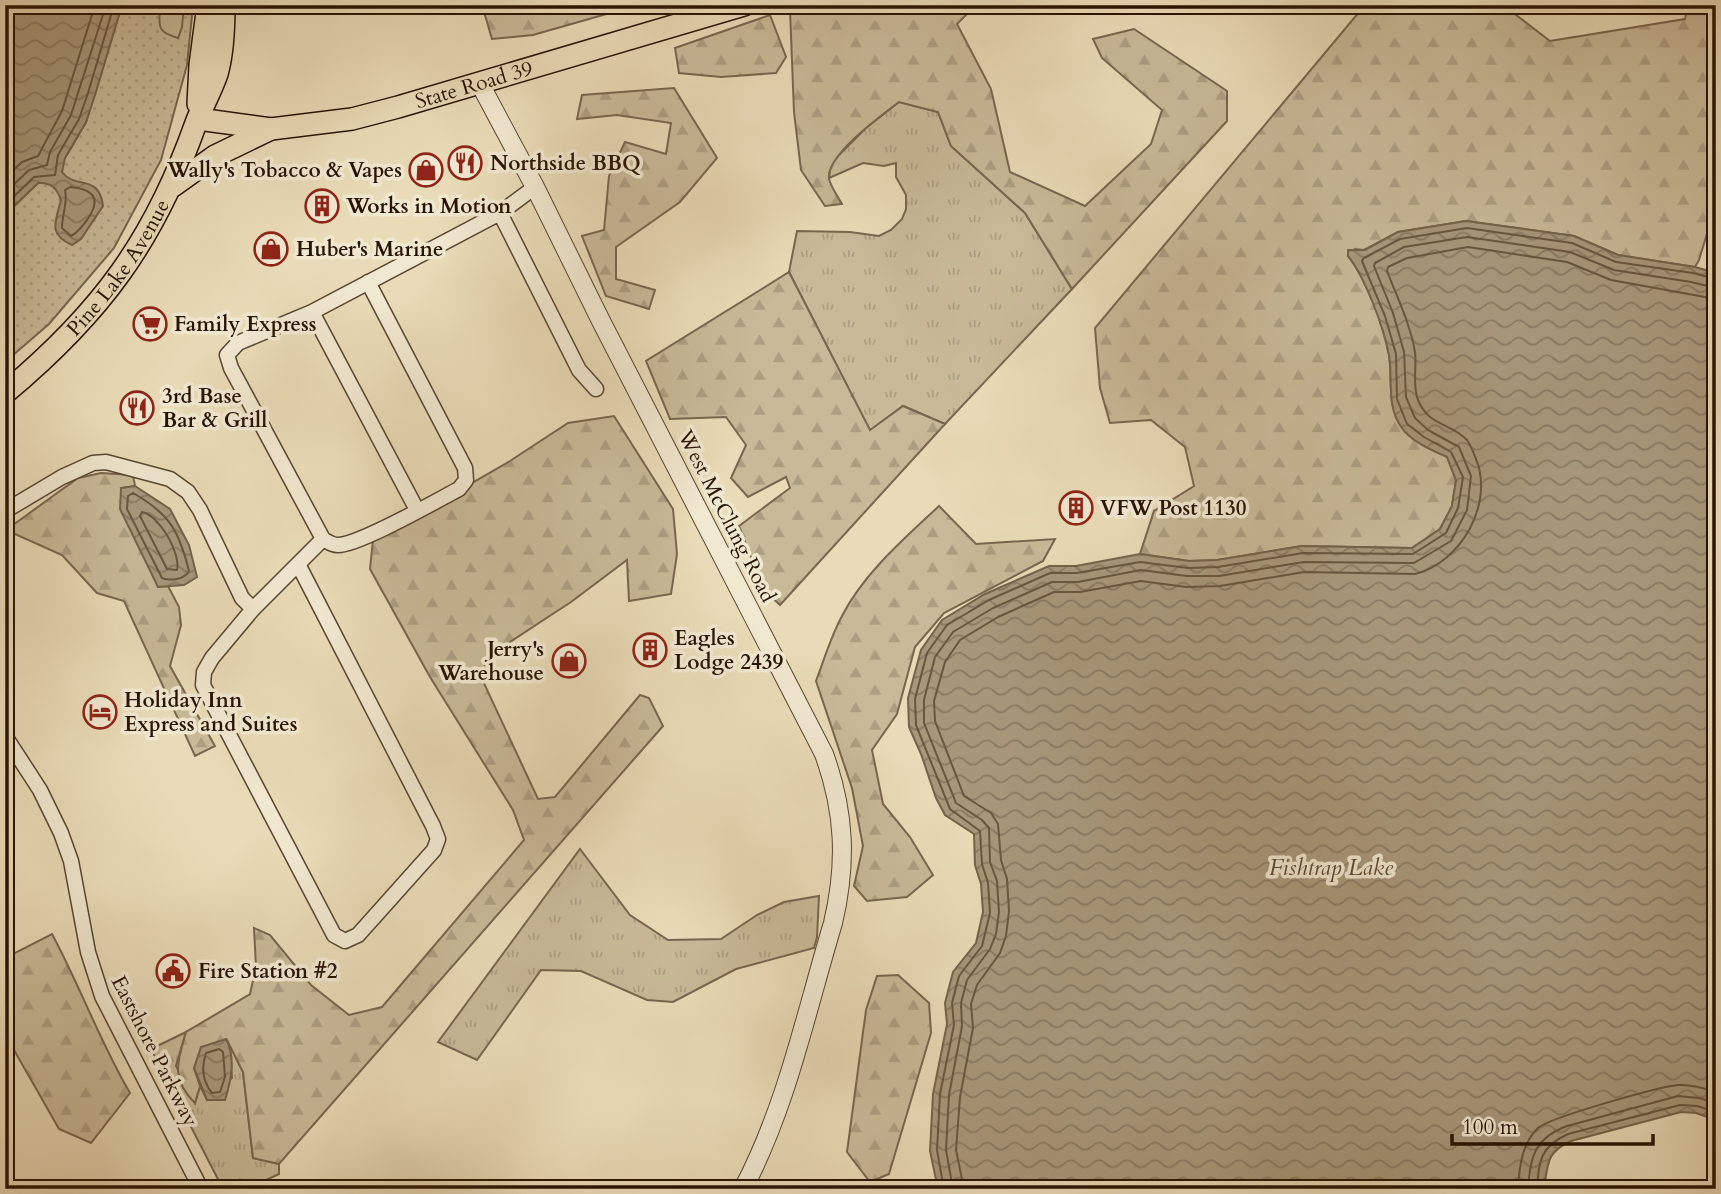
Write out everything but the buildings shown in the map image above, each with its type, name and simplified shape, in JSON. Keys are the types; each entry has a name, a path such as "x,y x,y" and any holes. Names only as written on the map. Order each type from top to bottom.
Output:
{"main road":[{"name":"Pine Lake Avenue","path":"198,119 200,65 208,5"},
{"name":"Pine Lake Avenue","path":"5,393 83,320 123,273 155,221 217,73 225,5"},
{"name":"State Road 39","path":"198,119 271,129 352,119 744,5"},
{"path":"171,188 215,156 271,129"}],"street":[{"name":"West McClung Road","path":"479,82 824,754 838,797 842,831 840,894 775,1118 763,1150 743,1189"},
{"path":"368,282 465,468 466,480 459,489 382,529 341,545 332,545 323,539 231,368 227,355 238,343 312,312 368,282 500,213 535,187"},
{"path":"500,213 579,370 596,389"},
{"path":"312,312 417,510"},
{"path":"5,511 71,472 93,463 106,462 170,479 188,492 200,510 242,598 253,609"},
{"path":"298,564 438,839 434,850 352,940 345,941 334,935 203,685 204,672 212,657 253,609 298,564 323,539"},
{"name":"Eastshore Parkway","path":"5,736 40,790 61,833 71,862 88,952 102,996 201,1189"}],"green space":[{"path":"122,5 193,5 187,65 161,160 114,248 49,324 5,362 5,215 67,155 86,122"},
{"path":"160,5 184,5 178,38 160,27"},
{"path":"482,5 638,5 533,35 492,39"},
{"path":"802,5 976,5 957,24 991,89 1010,172 1085,206 1151,144 1162,110 1102,58 1093,39 1134,29 1227,91 1227,121 1072,289 1025,213 951,146 938,112 899,102 868,126 845,148 830,170 830,182 842,204 825,206 801,170 794,112 790,10"},
{"path":"1365,5 1503,5 1550,41 1685,19 1688,5 1716,5 1716,204 1699,260 1695,267 1618,255 1574,236 1466,221 1398,232 1364,250 1355,249 1348,256 1368,289 1383,330 1389,355 1392,402 1397,420 1411,437 1447,457 1456,480 1452,506 1440,529 1412,548 1302,546 1217,560 1189,561 1140,554 1154,511 1194,486 1185,447 1151,420 1110,423 1100,388 1095,328"},
{"path":"770,15 786,57 776,73 721,77 679,73 675,48"},
{"path":"674,88 717,158 680,202 616,247 616,279 655,290 649,309 606,296 582,236 604,230 609,176 625,142 666,154 671,123 617,115 577,119 582,95"},
{"path":"899,102 938,112 951,146 1025,213 1072,289 945,424 903,406 870,431 789,272 797,231 850,232 879,236 891,230 902,219 906,209 906,195 896,177 896,163 884,166 863,163 829,178 831,163 866,128"},
{"path":"789,272 870,430 903,406 945,424 780,605 763,589 739,526 790,488 786,477 748,497 731,478 746,445 726,417 670,419 646,361"},
{"path":"614,416 673,509 677,554 671,594 629,601 627,560 571,602 487,657 482,679 538,799 555,797 640,695 649,698 663,726 279,1164 253,1158 243,1072 227,1040 194,1068 200,1086 195,1103 182,1086 178,1069 186,1032 250,994 256,967 254,928 270,935 311,985 349,1015 382,1007 524,840 513,810 430,677 370,569 373,540 510,461 568,423"},
{"path":"101,473 133,475 135,486 121,488 158,587 168,586 179,607 181,625 170,666 215,746 195,756 124,601 97,593 62,555 6,530 78,478"},
{"path":"939,506 976,544 1055,539 1043,561 944,613 915,647 897,714 872,750 883,804 910,837 933,875 907,897 867,901 854,886 863,846 852,788 816,681 831,640 851,600 886,557"},
{"path":"580,849 630,915 668,940 721,939 757,915 784,902 819,896 814,948 736,969 673,1002 647,1000 581,971 541,970 477,1060 438,1042"},
{"path":"52,934 130,1093 91,1143 59,1129 14,1050 13,1038 5,1024 5,958"},
{"path":"898,975 929,1003 931,1033 889,1174 870,1182 847,1152 866,1010 877,976"},
{"path":"186,1032 176,1066 195,1103 200,1086 207,1100 232,1078 230,1045 243,1072 253,1158 279,1164 279,1174 247,1189 223,1189 151,1049"}],"water":[{"path":"5,5 122,5 86,122 65,158 62,172 73,180 97,189 103,206 81,239 72,245 64,241 56,231 61,200 50,185 38,183 5,215"},
{"name":"Fishtrap Lake","path":"1466,221 1574,236 1618,255 1695,267 1716,273 1716,1120 1696,1113 1681,1112 1571,1141 1553,1154 1544,1189 938,1189 930,1151 933,1094 947,1024 945,1003 953,972 976,943 983,912 981,884 975,865 974,834 945,815 909,727 908,698 921,650 942,620 985,594 1049,566 1076,566 1140,554 1189,561 1217,560 1302,546 1412,548 1440,529 1452,506 1456,480 1447,457 1411,437 1397,420 1392,402 1389,355 1383,331 1367,289 1348,256 1348,250 1365,250 1398,232"},
{"path":"135,486 170,509 189,545 197,577 184,585 158,587 120,509 121,488"},
{"path":"226,1039 232,1062 225,1100 207,1100 194,1068 201,1047"}],"place":[{"name":"Northside BBQ","path":"465,163"},
{"name":"Wally's Tobacco & Vapes","path":"426,170"},
{"name":"Works in Motion","path":"322,206"},
{"name":"Huber's Marine","path":"271,249"},
{"name":"Family Express","path":"150,324"},
{"name":"3rd Base Bar & Grill","path":"137,408"},
{"name":"VFW Post 1130","path":"1076,508"},
{"name":"Eagles Lodge 2439","path":"650,650"},
{"name":"Jerry's Warehouse","path":"569,661"},
{"name":"Holiday Inn Express and Suites","path":"100,712"},
{"name":"Fire Station #2","path":"173,971"}]}
